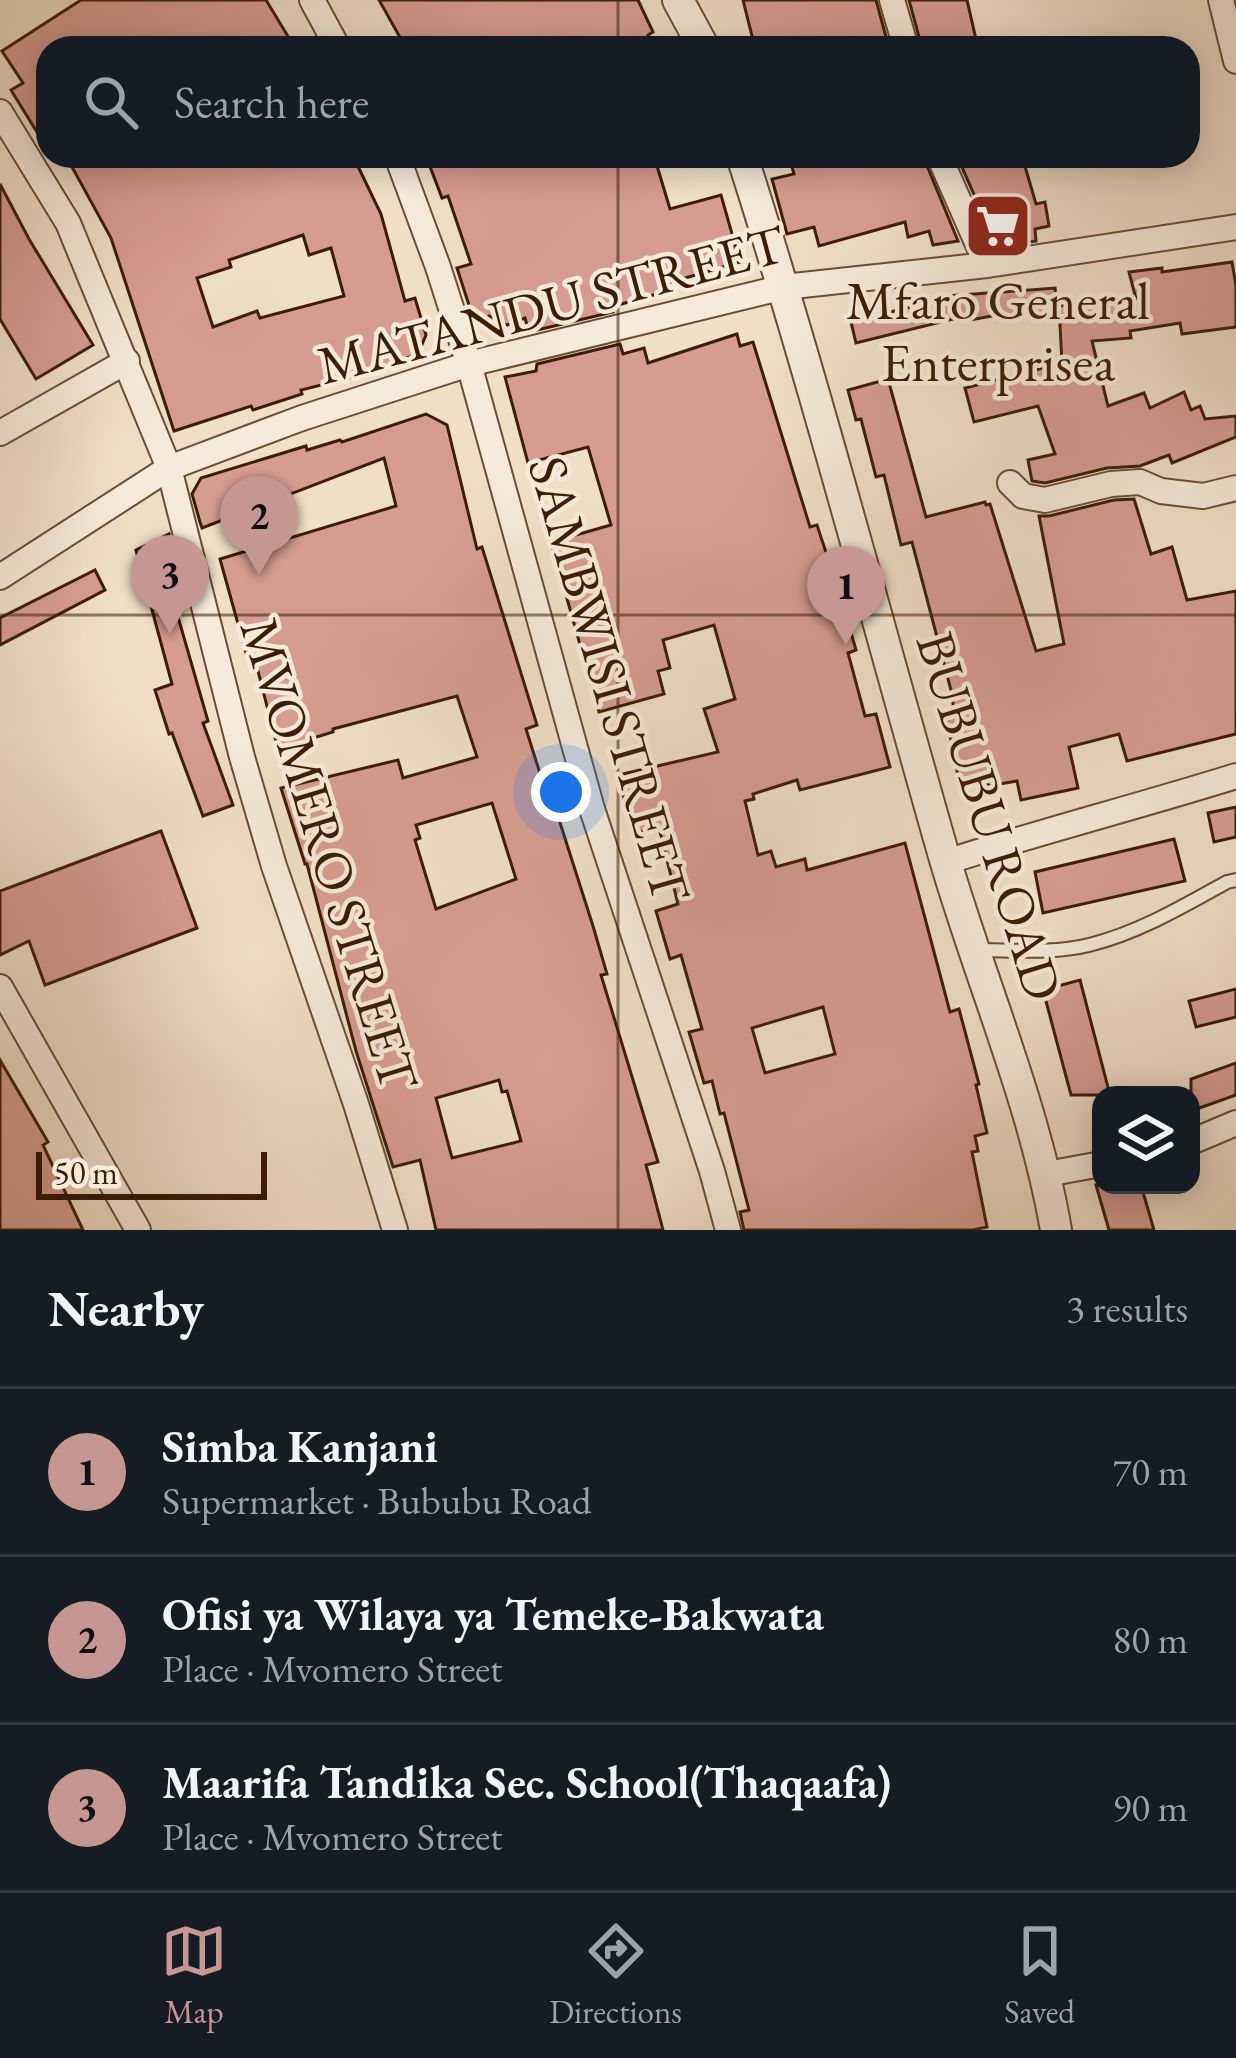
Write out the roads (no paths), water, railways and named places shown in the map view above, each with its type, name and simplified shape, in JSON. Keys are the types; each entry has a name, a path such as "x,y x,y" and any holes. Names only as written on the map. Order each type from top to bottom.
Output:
{"street":[{"path":"312,0 332,36"},
{"path":"678,0 698,36"},
{"path":"892,0 902,36"},
{"path":"1221,0 1236,61"},
{"name":"MVOMERO STREET","path":"3,122 68,223 169,468 261,823 395,1230"},
{"name":"SAMBWISI STREET","path":"401,168 469,364 592,809 728,1230"},
{"name":"BUBUBU ROAD","path":"746,168 784,287 946,862 1047,1174 1056,1230"},
{"path":"943,168 987,266"},
{"name":"MATANDU STREET","path":"0,577 169,468 302,418 469,364 784,287 987,266 1236,227"},
{"path":"0,434 127,361"},
{"path":"1010,484 1023,496 1045,500 1140,482 1161,491 1203,496 1236,488"},
{"path":"946,862 1236,776"},
{"path":"0,987 138,1230"},
{"path":"1200,1138 1236,1123"},
{"path":"1047,1174 1092,1166"}],"lane":[{"path":"974,950 1088,946 1130,932 1236,880"}],"place":[{"name":"Mfaro General Enterprisea","path":"998,226"},
{"name":"Ofisi ya Wilaya ya Temeke-Bakwata","path":"259,575"},
{"name":"Maarifa Tandika Sec. School(Thaqaafa)","path":"170,634"},
{"name":"Simba Kanjani","path":"846,645"}]}
